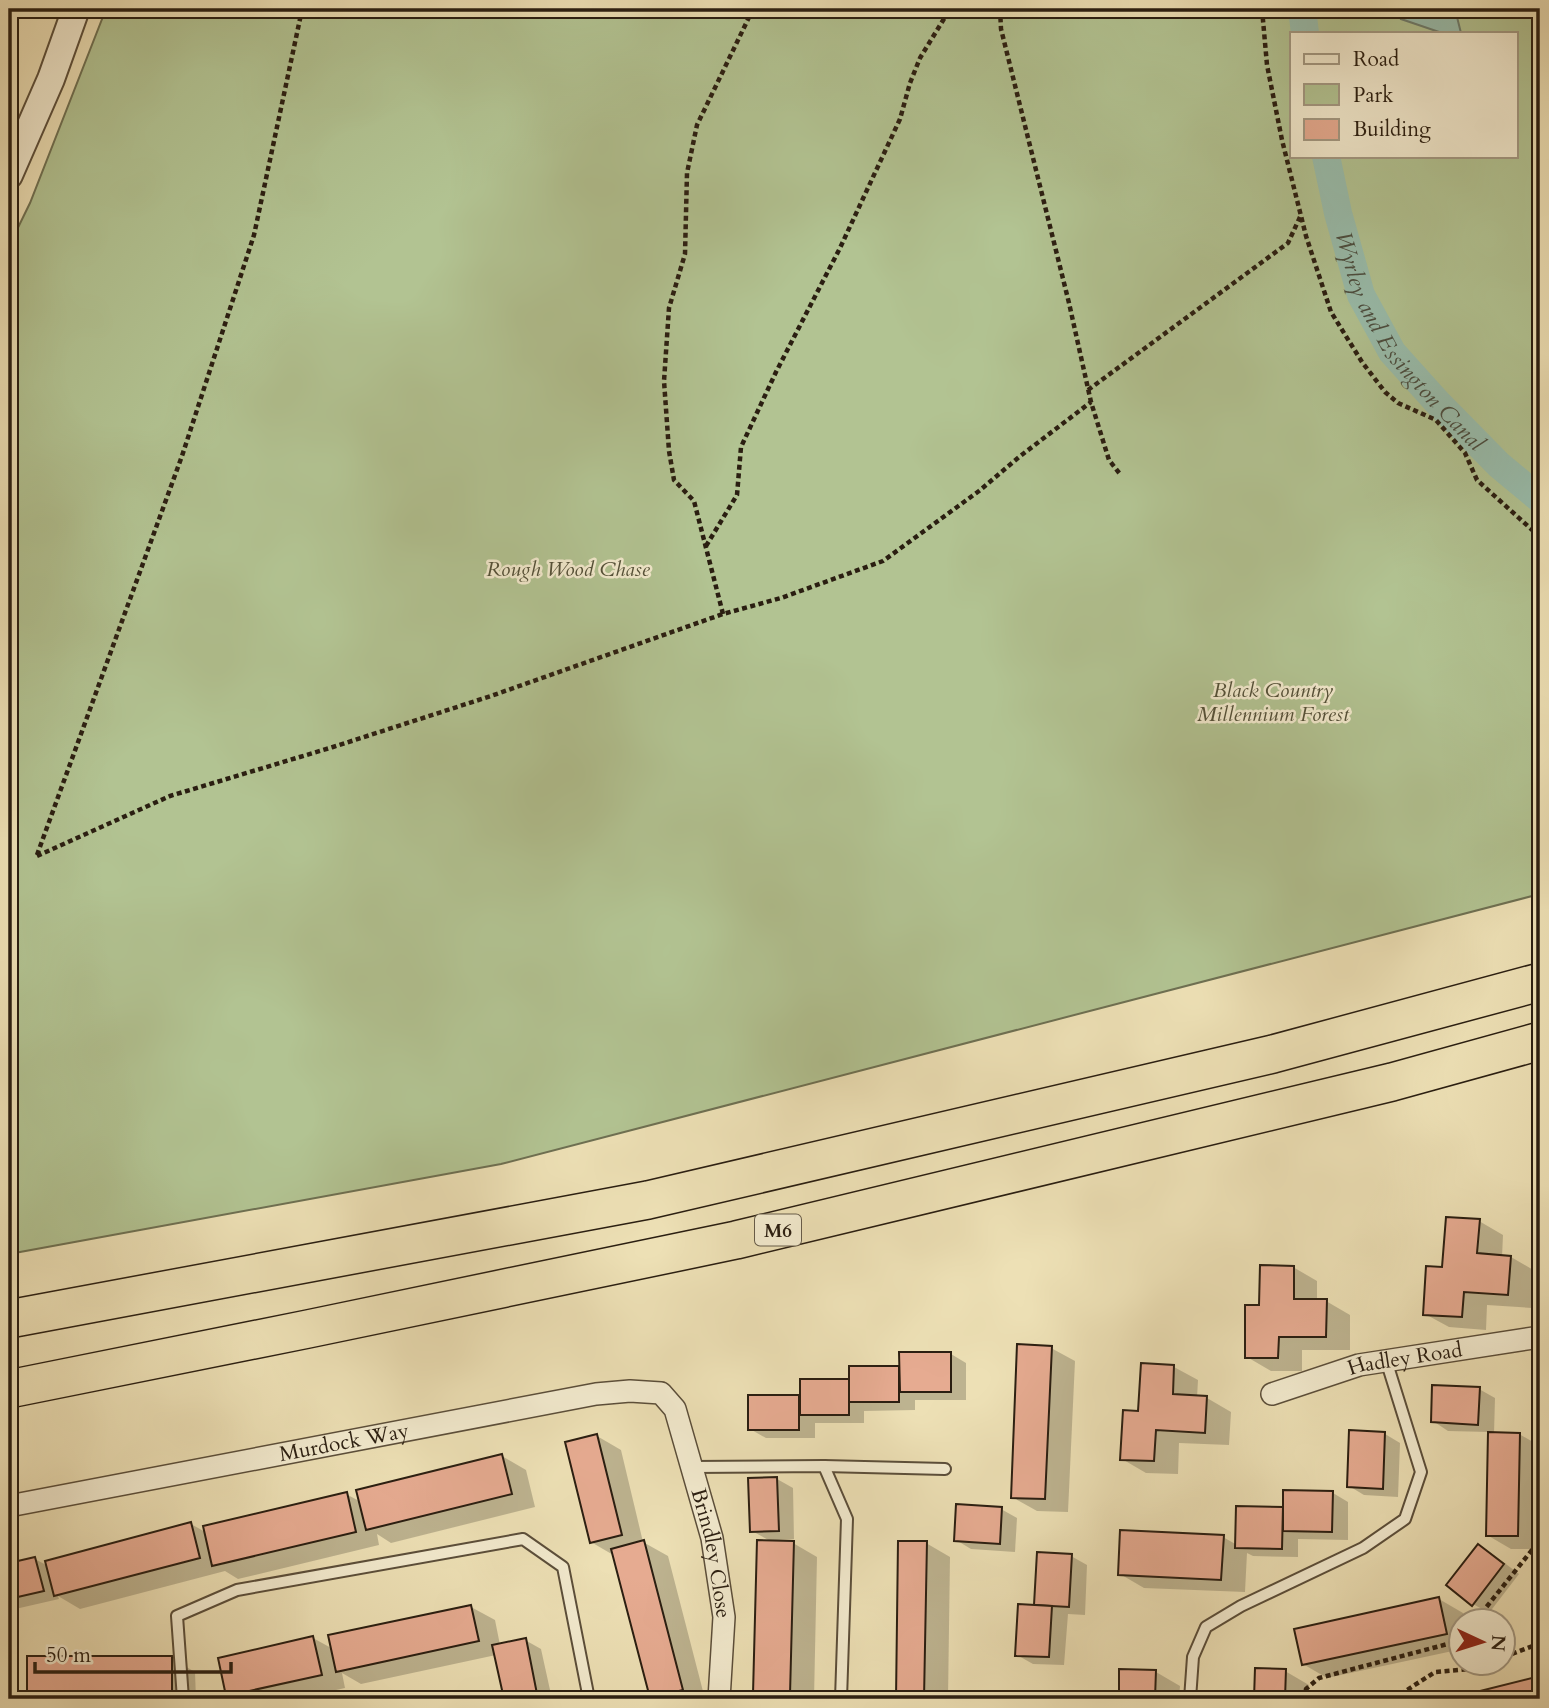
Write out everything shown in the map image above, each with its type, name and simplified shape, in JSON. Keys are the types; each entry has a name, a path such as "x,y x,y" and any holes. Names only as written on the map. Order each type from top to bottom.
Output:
{"highway":[{"path":"9,1319 648,1200 1273,1054 1540,982"},
{"name":"M6","path":"9,1389 736,1240 1392,1082 1540,1041"}],"street":[{"path":"9,175 51,79 76,9"},
{"name":"Hadley Road","path":"1272,1394 1359,1365 1540,1338"},
{"name":"Murdock Way","path":"9,1506 596,1394 630,1391 661,1393 676,1409"},
{"name":"Brindley Close","path":"676,1409 712,1538 724,1617 719,1699"}],"lane":[{"path":"1190,1699 1193,1657 1206,1627 1241,1606 1363,1548 1405,1519 1421,1472 1386,1360"},
{"path":"824,1466 848,1519 841,1699"},
{"path":"693,1467 944,1469"},
{"path":"183,1699 177,1616 237,1590 523,1539 562,1567 589,1699"}],"path":[{"path":"303,9 254,235 182,456 37,856 170,796 491,696 883,561 979,491 1091,402"},
{"path":"723,614 694,501 674,480 664,381 668,308 685,254 687,173 697,125 753,9"},
{"path":"706,546 737,495 741,447 840,248 900,119 920,58 950,9"},
{"path":"1000,9 1001,29 1091,402 1109,460 1120,474"},
{"path":"1262,9 1267,65 1282,140 1306,236 1331,312 1362,362 1385,392 1398,403 1436,420 1465,453 1477,480 1540,537"},
{"path":"1088,390 1288,243 1301,216"},
{"path":"1487,1606 1540,1540"},
{"path":"1518,1652 1533,1646 1540,1631"},
{"path":"1305,1699 1306,1689 1319,1678 1448,1644"},
{"path":"1394,1699 1435,1672 1448,1671"}],"green space":[{"name":"Rough Wood Chase","path":"106,9 1540,9 1540,894 501,1164 9,1254 9,246 30,203"}],"shaded area":[{"path":"1404,9 1455,9 1461,32 1439,32 1401,19"}],"building":[{"path":"1446,1217 1480,1219 1477,1253 1511,1256 1508,1295 1464,1292 1462,1317 1423,1315 1426,1266 1442,1267"},
{"path":"1260,1265 1294,1266 1294,1299 1327,1299 1326,1337 1279,1337 1278,1358 1245,1358 1245,1305 1259,1305"},
{"path":"1017,1344 1052,1346 1045,1499 1011,1498"},
{"path":"899,1352 951,1352 951,1392 900,1392"},
{"path":"1141,1363 1174,1365 1173,1394 1207,1396 1205,1433 1156,1430 1154,1461 1120,1460 1123,1410 1138,1411"},
{"path":"849,1366 899,1366 899,1402 849,1402"},
{"path":"800,1379 849,1379 849,1415 800,1415"},
{"path":"1432,1385 1480,1387 1478,1425 1431,1422"},
{"path":"748,1395 799,1395 799,1430 748,1430"},
{"path":"1349,1430 1385,1432 1383,1489 1347,1487"},
{"path":"1488,1432 1520,1433 1518,1536 1486,1536"},
{"path":"597,1434 622,1535 590,1543 565,1442"},
{"path":"502,1454 512,1494 366,1530 356,1490"},
{"path":"777,1477 779,1531 750,1532 748,1478"},
{"path":"1283,1490 1333,1491 1332,1532 1283,1531"},
{"path":"347,1492 356,1532 212,1566 203,1526"},
{"path":"956,1504 1002,1507 1000,1544 954,1541"},
{"path":"1236,1506 1283,1507 1282,1549 1235,1548"},
{"path":"191,1522 200,1558 54,1596 45,1561"},
{"path":"1120,1530 1224,1535 1221,1580 1118,1575"},
{"path":"644,1540 683,1690 650,1698 611,1549"},
{"path":"757,1540 794,1541 790,1695 753,1694"},
{"path":"898,1541 927,1541 924,1699 896,1699"},
{"path":"1478,1544 1504,1564 1472,1606 1446,1585"},
{"path":"1037,1552 1072,1554 1069,1607 1034,1605"},
{"path":"35,1557 44,1591 9,1599 9,1563"},
{"path":"1439,1597 1447,1634 1302,1665 1294,1629"},
{"path":"1018,1604 1052,1606 1049,1657 1015,1656"},
{"path":"471,1605 479,1641 336,1672 328,1635"},
{"path":"313,1636 322,1675 226,1696 218,1658"},
{"path":"526,1638 538,1699 504,1699 492,1645"},
{"path":"27,1656 172,1656 172,1692 27,1691"},
{"path":"1255,1668 1286,1669 1285,1699 1254,1699"},
{"path":"1119,1669 1156,1670 1155,1699 1119,1699"},
{"path":"1540,1676 1540,1699 1465,1699 1464,1695"}],"waterway":[{"name":"Wyrley and Essington Canal","path":"1302,9 1305,32"},
{"name":"Wyrley and Essington Canal","path":"1326,158 1338,213 1361,295 1392,352 1499,465 1540,499"}],"park label":[{"name":"Black Country Millennium Forest","path":"1273,702"}]}
